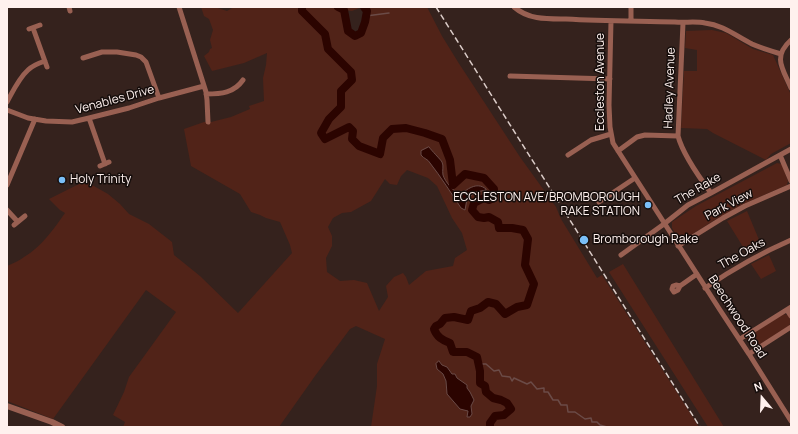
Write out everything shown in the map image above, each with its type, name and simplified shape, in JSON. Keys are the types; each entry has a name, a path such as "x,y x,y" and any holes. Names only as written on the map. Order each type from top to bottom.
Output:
{"street":[{"path":"179,7 204,86 208,122"},
{"path":"514,7 528,16 549,19 705,23 727,29 752,44 780,54"},
{"path":"631,7 631,20"},
{"name":"Eccleston Avenue","path":"611,21 609,113 613,143 664,224"},
{"name":"Hadley Avenue","path":"683,23 678,136 683,149 711,193"},
{"path":"40,25 31,28 48,67"},
{"path":"791,40 780,54 781,64 791,88"},
{"path":"83,58 102,52 116,52 141,57 146,62 159,98"},
{"path":"7,102 29,69 45,61"},
{"path":"510,76 519,79 610,79"},
{"path":"206,94 228,92 243,84"},
{"name":"Venables Drive","path":"7,110 28,118 58,122 72,122 129,108 204,86"},
{"path":"89,118 104,164"},
{"path":"7,184 35,119"},
{"path":"568,155 591,140 611,134"},
{"path":"618,151 637,137 645,135 678,136"},
{"name":"The Rake","path":"621,255 688,205 791,149"},
{"path":"780,155 791,180"},
{"path":"599,202 635,178"},
{"name":"Park View","path":"678,246 745,206 791,186"},
{"path":"7,210 16,224 25,216"},
{"name":"Beechwood Road","path":"664,224 740,339 790,419"},
{"name":"The Oaks","path":"705,288 764,252 791,240"},
{"path":"680,286 697,274"},
{"path":"740,339 789,308 791,316"},
{"path":"749,354 791,328"},
{"path":"7,406 62,427"}],"shaded area":[{"path":"201,7 215,7 227,11 234,7 362,7 352,11 344,10 348,31 355,36 361,33 365,22 367,11 364,7 427,7 458,62 520,157 556,207 561,219 597,278 602,275 699,427 371,427 377,386 377,364 385,339 356,326 350,329 279,427 123,427 125,422 113,415 124,392 129,377 176,312 146,290 53,419 7,401 7,266 20,260 42,243 65,213 49,199 85,181 108,194 129,214 149,224 172,242 174,255 200,276 238,313 292,253 280,222 251,212 240,194 191,166 184,129 204,122 211,122 231,117 250,109 249,106 264,101 263,78 267,53 244,63 212,71 204,56 212,48 210,40 213,30 209,19 204,16","holes":["407,170 428,178 437,186 452,218 462,233 467,250 455,258 453,266 426,271 409,285 403,273 394,277 386,286 388,297 379,311 367,283 354,280 340,281 327,272 326,258 332,246 332,236 328,227 333,218 342,213 351,212 371,201 385,179 390,184 397,185 401,176","439,361 466,385 474,400 471,406 472,414 446,389 446,382 442,373 437,369"]},
{"path":"712,30 726,33 753,49 773,55 791,95 791,143 771,154 766,160 707,129 681,128 684,71 697,71 697,50 685,48 686,31"},
{"path":"429,147 442,162 443,175 446,180 459,195 475,186 486,189 476,192 467,199 465,210 461,208 429,162 421,155 421,151"},
{"path":"777,163 782,164 788,181 787,185 741,205 680,241 672,228 672,222 696,206"},
{"path":"747,211 762,247 748,255 727,221"},
{"path":"769,255 776,271 761,279 751,264"},
{"path":"623,264 724,427 708,427 609,272"},
{"path":"783,314 788,315 791,321 789,326 752,348 746,338"},
{"path":"439,361 442,365 447,367 452,374 455,374 457,378 467,385 467,388 474,400 471,406 472,414 470,417 467,417 468,411 460,409 447,394 446,381 443,374 437,369 436,364"}],"waterway":[{"path":"302,7 302,11 325,34 328,49 351,72 352,80 341,91 341,107 329,119 321,133 325,139 349,127 353,131 352,139 359,146 380,154 383,138 392,129 406,128 442,139 450,160 453,185 465,174 484,178 494,189 494,198 489,200 484,198 474,203 472,210 478,217 489,217 498,222 499,228 523,230 528,239 525,265 534,284 527,305 517,307 505,314 496,304 488,302 480,308 471,311 468,320 454,317 445,318 434,329 440,338 450,343 453,352 467,352 477,357 480,371 480,383 485,386 486,392 493,398 507,403 511,409 504,415 495,416 490,423 490,427"},
{"path":"338,7 344,10 348,31 355,36 361,33 365,22 367,11 364,7"},
{"path":"366,16 389,13"},
{"path":"479,364 486,364 494,371 499,370 502,376 510,377 512,381 514,378 527,384 531,382 537,389 544,388 544,392 548,392 553,400 558,400 561,405 567,405 568,412 575,412 585,419 591,418 592,422 597,422 600,425 607,427"}],"railway":[{"path":"436,7 700,427"}],"place":[{"name":"Holy Trinity","path":"62,180"},
{"name":"ECCLESTON AVE/BROMBOROUGH RAKE STATION","path":"648,205"},
{"name":"Bromborough Rake","path":"584,240"}]}
